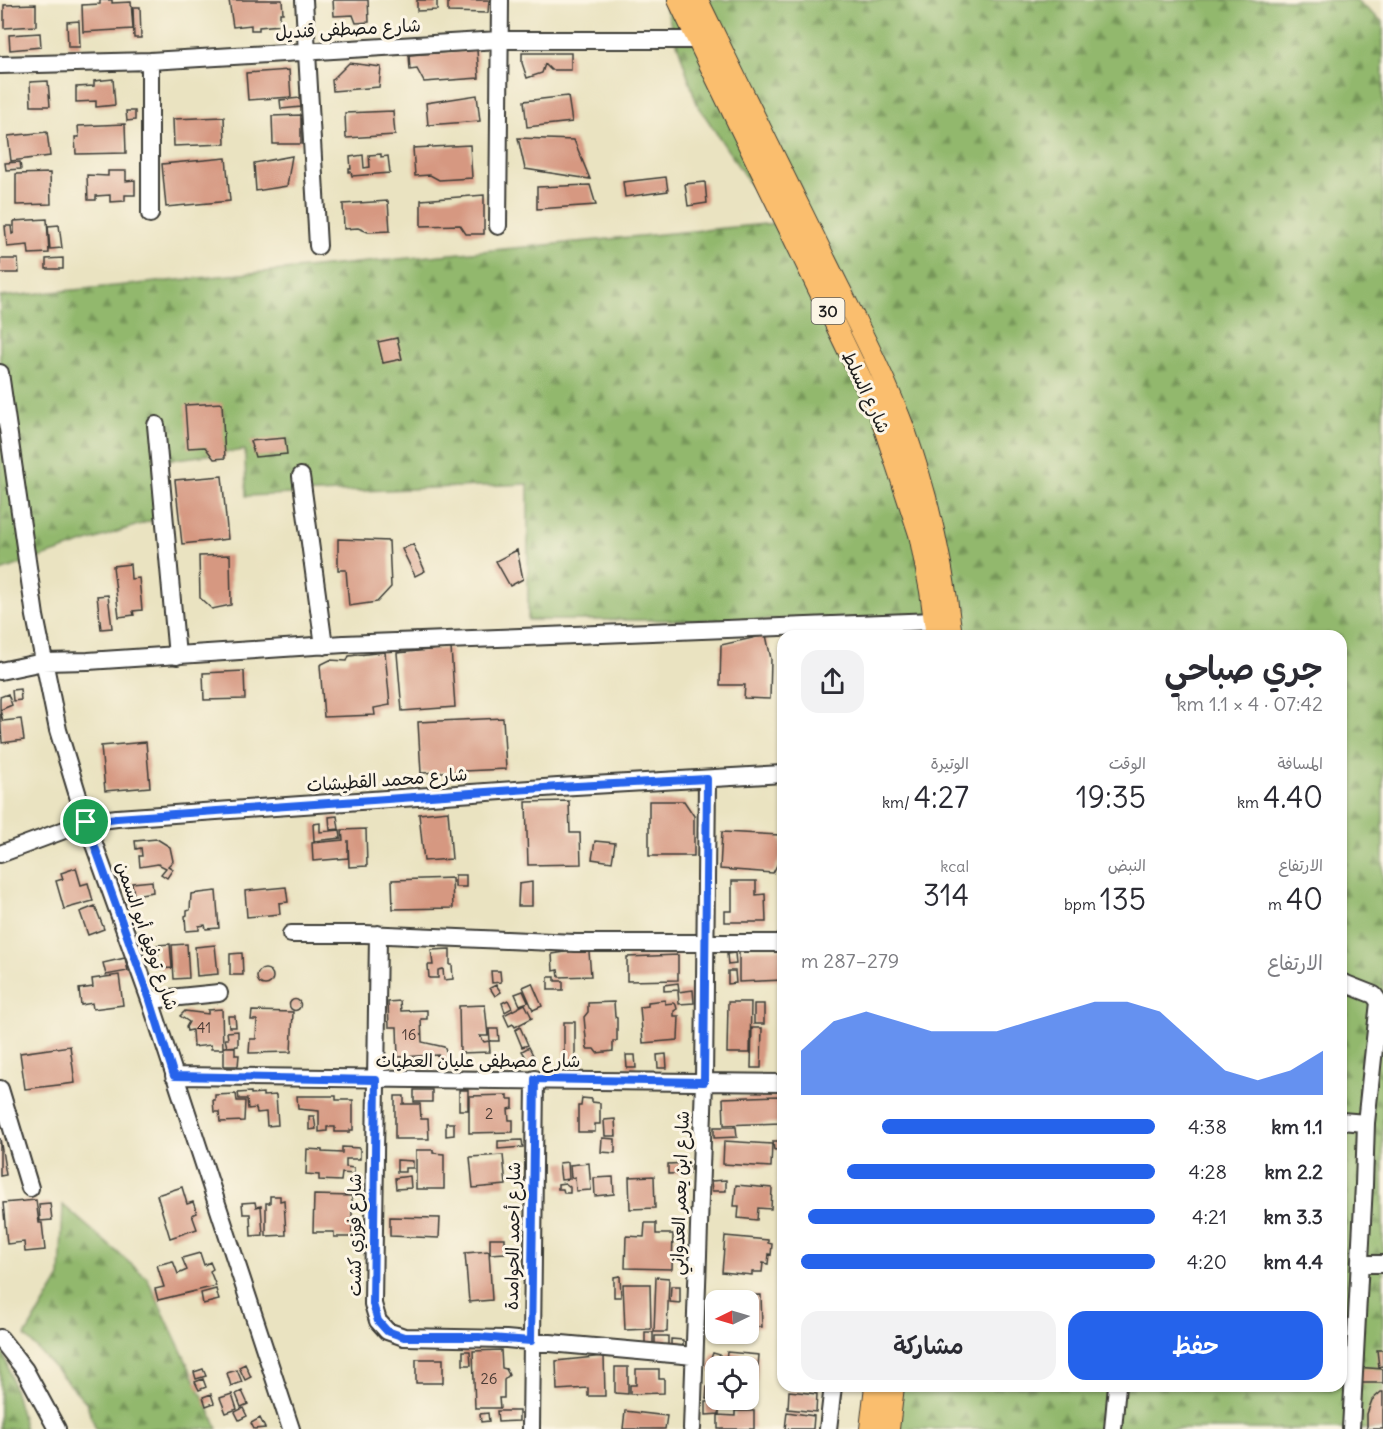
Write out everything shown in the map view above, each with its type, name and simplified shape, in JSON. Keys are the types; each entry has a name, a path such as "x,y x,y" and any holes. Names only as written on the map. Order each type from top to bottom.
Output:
{"main road":[{"name":"شارع السلط","path":"678,0 881,419 919,534 935,629"},
{"name":"شارع السلط","path":"698,0 855,319 906,433 922,483 935,537 943,572 951,630"},
{"path":"870,1429 874,1392"},
{"path":"889,1429 893,1392"}],"street":[{"path":"304,0 318,246"},
{"path":"498,226 500,0"},
{"name":"شارع مصطفى قنديل","path":"0,64 150,61 499,40 698,40"},
{"path":"150,61 150,214"},
{"name":"شارع توفيق أبو السمن","path":"0,373 35,616 58,730 86,822 150,1000 291,1429"},
{"path":"156,425 177,656"},
{"path":"301,476 324,646"},
{"path":"899,630 935,629"},
{"path":"0,671 43,662 324,646 777,633"},
{"name":"شارع محمد القطيشات","path":"0,854 86,822 129,817 777,774"},
{"name":"شارع ابن يعمر العدواني","path":"692,1429 704,1082 707,779"},
{"path":"291,934 378,934 575,944 777,943"},
{"name":"شارع فوزي كشت","path":"378,934 373,1304 378,1321 387,1331 404,1337 479,1337 694,1356"},
{"path":"1347,984 1374,995 1381,1002 1366,1123 1351,1429"},
{"path":"150,1000 219,993"},
{"name":"شارع مصطفى عليان العطيات","path":"174,1076 777,1083"},
{"name":"شارع أحمد الحوامدة","path":"531,1429 535,1079"},
{"path":"0,1089 30,1188"},
{"path":"1347,1121 1366,1123"},
{"path":"1360,1264 1383,1264"},
{"path":"0,1338 25,1370 57,1429"},
{"path":"828,1429 832,1392"},
{"path":"1113,1429 1116,1392"}],"green space":[{"path":"663,0 1356,0 1383,22 1383,1429 867,1429 870,1392 1347,1392 1347,630 912,630 911,620 528,620 528,484 246,496 245,450 154,462 165,516 0,571 0,297 776,223 697,104"},
{"path":"63,1205 147,1278 218,1429 96,1429 86,1402 25,1336 60,1277"},
{"path":"0,1338 25,1429 0,1429"}],"building":[{"path":"100,0 112,0 112,3 131,2 133,29 83,32 82,5 100,4"},
{"path":"229,0 282,0 283,13 280,13 280,25 259,27 259,30 251,30 251,25 233,27"},
{"path":"333,0 368,0 369,22 356,23 353,15 334,16"},
{"path":"417,0 437,0 437,10 417,11"},
{"path":"448,0 489,0 488,13 448,12"},
{"path":"36,4 36,26 4,28 4,5"},
{"path":"133,7 140,7 141,38 134,38"},
{"path":"79,21 80,47 68,47 67,22"},
{"path":"40,33 41,47 10,50 9,35"},
{"path":"477,50 479,78 424,82 417,69 410,70 409,55"},
{"path":"522,53 571,53 571,70 551,70 545,64 542,73 527,78 522,63"},
{"path":"349,63 381,67 379,87 333,91 332,80"},
{"path":"289,70 291,97 248,100 246,73"},
{"path":"113,79 115,105 96,107 96,101 76,102 76,87 94,86 94,81"},
{"path":"48,81 50,106 31,106 30,82"},
{"path":"477,95 480,121 428,125 426,103"},
{"path":"568,96 572,122 527,127 524,101"},
{"path":"300,98 301,107 281,109 280,100"},
{"path":"126,111 135,111 135,120 127,121"},
{"path":"393,111 395,135 346,138 345,113"},
{"path":"301,115 301,144 273,144 272,116"},
{"path":"224,117 225,144 174,146 173,119"},
{"path":"125,124 126,153 76,154 75,137 79,137 78,126"},
{"path":"47,132 50,156 11,161 8,136"},
{"path":"518,138 574,140 590,179 525,169"},
{"path":"470,145 472,178 439,180 430,175 415,176 413,148"},
{"path":"381,154 381,157 388,156 390,173 352,176 349,172 350,157 363,155 364,168 370,167 369,155"},
{"path":"292,156 287,186 256,191 254,163"},
{"path":"226,158 230,201 166,207 162,164"},
{"path":"20,162 21,169 6,170 5,163"},
{"path":"108,171 126,171 126,181 135,180 135,195 125,195 125,201 110,202 110,195 96,196 96,200 88,200 87,175 108,176"},
{"path":"50,173 51,204 16,205 16,174"},
{"path":"666,177 668,191 625,197 623,182"},
{"path":"705,182 707,203 688,206 685,184"},
{"path":"590,185 596,205 537,209 537,187"},
{"path":"484,195 484,234 466,234 460,225 421,226 421,200"},
{"path":"388,201 390,231 368,232 358,228 344,229 343,204"},
{"path":"47,219 49,253 29,254 28,245 7,247 5,226 11,226 12,234 14,233 14,221"},
{"path":"59,225 62,248 50,249 48,226"},
{"path":"63,258 63,269 46,269 46,259"},
{"path":"0,259 18,259 19,273 0,273"},
{"path":"397,338 402,359 383,363 378,342"},
{"path":"222,403 225,458 214,459 205,447 188,448 185,405"},
{"path":"285,438 287,454 255,457 250,441"},
{"path":"222,476 228,539 182,544 175,480"},
{"path":"338,539 389,541 391,587 377,602 349,606 346,570 338,570"},
{"path":"413,544 425,571 415,576 402,549"},
{"path":"517,550 523,579 510,586 496,561"},
{"path":"230,555 231,605 212,609 200,598 199,556"},
{"path":"130,564 131,579 139,578 142,610 133,611 134,615 119,617 113,566"},
{"path":"108,595 112,628 101,629 97,596"},
{"path":"766,635 771,659 770,699 744,698 745,685 720,685 721,645"},
{"path":"451,648 455,707 402,711 397,653"},
{"path":"385,652 390,705 374,708 375,715 324,717 320,665 330,660 347,661 349,656"},
{"path":"244,671 245,699 204,700 203,673"},
{"path":"20,689 21,700 13,701 12,690"},
{"path":"8,694 12,705 0,710 0,697"},
{"path":"0,710 3,721 21,719 24,740 2,743"},
{"path":"503,718 506,769 421,773 418,722"},
{"path":"146,742 150,787 105,791 101,746"},
{"path":"569,801 570,833 580,833 581,864 528,865 526,802"},
{"path":"649,801 684,801 694,816 694,856 649,856"},
{"path":"448,811 452,859 424,861 419,814"},
{"path":"337,816 339,829 330,830 329,817"},
{"path":"320,823 320,832 340,830 341,838 314,841 313,824"},
{"path":"366,829 367,866 349,867 348,840 348,858 313,861 312,843 343,840 342,830"},
{"path":"722,832 777,835 777,865 773,873 720,869"},
{"path":"157,839 170,847 173,861 168,866 173,869 167,878 161,874 166,868 158,864 140,867 141,848 136,849 135,841"},
{"path":"595,841 615,843 612,862 592,859"},
{"path":"76,868 81,885 88,883 93,901 64,909 56,881 63,879 61,873"},
{"path":"455,875 466,875 466,887 455,887"},
{"path":"452,878 453,908 393,909 392,880"},
{"path":"152,881 153,892 134,895 132,883"},
{"path":"732,881 756,881 756,895 765,894 766,922 725,922 725,911 732,911"},
{"path":"532,882 532,906 518,906 519,884"},
{"path":"286,887 288,902 279,903 280,914 247,917 245,891"},
{"path":"216,891 219,928 206,929 205,925 199,926 199,930 186,931 185,916 190,910 191,894"},
{"path":"95,906 104,929 88,935 80,912"},
{"path":"170,944 172,968 159,969 157,945"},
{"path":"187,944 189,978 174,979 172,945"},
{"path":"215,945 218,974 197,976 195,947"},
{"path":"450,949 453,979 444,980 443,969 438,970 438,978 429,978 428,965 433,965 431,950"},
{"path":"777,949 777,980 739,982 739,950"},
{"path":"579,950 589,952 591,976 559,977 558,970 553,971 552,954"},
{"path":"242,953 243,975 230,975 230,954"},
{"path":"735,953 736,964 728,965 727,954"},
{"path":"678,955 678,980 627,981 627,957"},
{"path":"125,958 128,971 106,975 103,963"},
{"path":"262,969 268,969 273,977 271,983 262,985 257,980 257,974"},
{"path":"491,971 500,971 501,982 492,983"},
{"path":"728,971 735,971 736,983 728,984"},
{"path":"119,975 123,1005 93,1009 92,1003 81,1005 79,989 93,987 92,979"},
{"path":"548,977 555,977 555,981 563,981 563,990 548,990"},
{"path":"532,983 542,1006 533,1010 523,987"},
{"path":"678,983 679,990 664,991 664,985"},
{"path":"496,985 501,992 495,996 490,988"},
{"path":"693,990 694,1003 679,1004 678,992"},
{"path":"523,991 528,1002 520,1005 515,994"},
{"path":"295,1000 299,1001 299,1009 295,1010 291,1009 290,1005 291,1001"},
{"path":"508,1000 512,1008 505,1012 502,1003"},
{"path":"665,1000 665,1004 676,1005 674,1016 679,1016 678,1040 643,1043 640,1007 648,1006 648,1002"},
{"path":"400,1001 401,1011 427,1010 427,1019 421,1019 422,1042 444,1047 448,1066 439,1066 439,1055 398,1057 397,1027 389,1027 388,1002"},
{"path":"614,1002 617,1041 613,1041 613,1051 597,1053 594,1049 587,1049 584,1017 588,1012 588,1003"},
{"path":"728,1002 751,1002 750,1053 727,1053"},
{"path":"525,1004 532,1018 515,1027 513,1024 509,1026 504,1015"},
{"path":"754,1004 764,1004 764,1024 754,1024"},
{"path":"485,1005 488,1036 480,1036 484,1042 489,1041 490,1052 460,1053 459,1006"},
{"path":"222,1009 223,1049 211,1049 211,1045 193,1047 192,1030 187,1031 186,1027 189,1022 180,1016 185,1011 208,1014 208,1010"},
{"path":"252,1011 293,1012 291,1052 249,1053 250,1039 256,1039 257,1020 251,1020"},
{"path":"228,1016 235,1016 236,1027 229,1027"},
{"path":"564,1022 575,1022 575,1067 564,1067"},
{"path":"520,1027 528,1045 522,1047 515,1030"},
{"path":"752,1028 762,1028 761,1068 751,1068"},
{"path":"489,1029 498,1029 499,1041 490,1041"},
{"path":"238,1031 238,1046 227,1047 225,1039 228,1039 227,1032"},
{"path":"70,1046 75,1083 25,1089 20,1053"},
{"path":"224,1047 235,1047 235,1055 239,1055 238,1066 224,1066"},
{"path":"529,1047 536,1061 530,1064 522,1051"},
{"path":"666,1054 667,1068 658,1068 657,1055"},
{"path":"626,1055 635,1055 636,1068 627,1068"},
{"path":"414,1090 432,1090 432,1102 414,1102"},
{"path":"459,1090 468,1090 468,1110 459,1110"},
{"path":"251,1092 251,1094 263,1093 263,1096 276,1095 278,1125 267,1126 266,1112 257,1113 256,1108 248,1109 247,1099 239,1099 238,1093"},
{"path":"236,1094 237,1101 245,1101 244,1121 220,1122 219,1112 214,1112 215,1095"},
{"path":"508,1095 508,1099 513,1099 513,1108 508,1109 509,1120 513,1120 513,1132 469,1133 469,1096"},
{"path":"297,1096 336,1096 336,1100 353,1100 353,1130 335,1132 335,1127 327,1127 327,1131 319,1132 319,1111 298,1109"},
{"path":"395,1096 404,1096 404,1104 420,1104 421,1119 428,1119 429,1139 395,1139"},
{"path":"777,1096 777,1123 724,1125 723,1098"},
{"path":"582,1098 600,1103 600,1124 595,1124 595,1132 578,1132 578,1106 581,1106"},
{"path":"309,1116 314,1116 316,1129 309,1130"},
{"path":"615,1119 616,1136 605,1136 604,1120"},
{"path":"446,1123 454,1123 454,1135 446,1136"},
{"path":"714,1127 736,1127 737,1137 714,1138"},
{"path":"0,1138 6,1175 0,1176"},
{"path":"602,1138 615,1139 615,1153 601,1152"},
{"path":"522,1140 523,1147 498,1149 498,1141"},
{"path":"724,1141 772,1144 771,1167 723,1164"},
{"path":"773,1141 777,1141 777,1150 774,1150"},
{"path":"342,1147 360,1148 360,1159 346,1159 346,1167 354,1168 354,1174 342,1173 341,1181 319,1180 319,1175 306,1174 307,1149 342,1153"},
{"path":"416,1150 433,1150 433,1153 444,1154 444,1189 416,1189"},
{"path":"503,1155 506,1185 473,1188 470,1157"},
{"path":"397,1160 413,1161 413,1168 405,1168 405,1172 397,1172"},
{"path":"568,1162 569,1179 561,1180 559,1163"},
{"path":"589,1163 591,1190 576,1191 575,1177 571,1178 570,1165"},
{"path":"689,1163 689,1173 668,1174 668,1164"},
{"path":"410,1176 411,1188 396,1189 395,1178"},
{"path":"654,1176 655,1208 630,1209 629,1177"},
{"path":"613,1177 614,1194 595,1196 594,1178"},
{"path":"726,1180 726,1191 712,1191 711,1181"},
{"path":"565,1183 570,1187 570,1193 564,1193 563,1189 558,1189 558,1184"},
{"path":"736,1185 772,1188 771,1209 758,1208 757,1220 738,1218 739,1206 734,1206"},
{"path":"182,1187 187,1204 193,1202 197,1213 192,1215 197,1229 170,1238 157,1195"},
{"path":"314,1195 352,1196 352,1237 334,1237 334,1232 313,1232"},
{"path":"270,1196 280,1196 280,1201 284,1200 286,1235 266,1236 266,1203 270,1203"},
{"path":"36,1200 39,1223 42,1223 45,1250 25,1252 24,1242 7,1244 3,1203"},
{"path":"255,1202 256,1207 261,1206 263,1235 251,1236 250,1214 243,1214 242,1203"},
{"path":"50,1203 52,1220 40,1221 39,1204"},
{"path":"390,1217 440,1218 439,1238 390,1236"},
{"path":"645,1223 656,1223 656,1234 673,1234 672,1269 625,1268 626,1236 644,1237"},
{"path":"725,1236 768,1240 768,1243 772,1244 771,1255 769,1254 768,1264 763,1263 762,1272 752,1272 752,1275 722,1272"},
{"path":"490,1238 505,1238 505,1253 490,1254"},
{"path":"489,1251 492,1300 469,1302 465,1253"},
{"path":"200,1253 204,1265 210,1262 213,1269 210,1271 216,1286 158,1300 155,1289 164,1287 157,1265 173,1261 178,1274 187,1270 182,1258"},
{"path":"620,1276 621,1297 614,1297 614,1277"},
{"path":"656,1277 669,1278 667,1332 654,1332"},
{"path":"623,1284 650,1284 651,1329 625,1330"},
{"path":"671,1286 680,1286 680,1303 670,1302"},
{"path":"216,1289 219,1300 203,1304 201,1293"},
{"path":"759,1295 761,1295 762,1327 759,1327"},
{"path":"645,1332 653,1332 653,1344 645,1345"},
{"path":"655,1336 668,1336 668,1345 655,1345"},
{"path":"671,1339 683,1340 683,1348 671,1348"},
{"path":"501,1350 502,1368 506,1369 509,1375 504,1380 504,1398 499,1398 500,1408 475,1408 473,1351"},
{"path":"1377,1350 1383,1350 1383,1366 1379,1367"},
{"path":"463,1351 470,1351 471,1365 463,1365"},
{"path":"727,1352 759,1355 759,1356 726,1356"},
{"path":"604,1356 605,1396 588,1396 588,1388 557,1390 556,1361"},
{"path":"416,1359 443,1359 443,1383 416,1383"},
{"path":"245,1364 251,1377 245,1380 239,1367"},
{"path":"615,1367 628,1367 628,1394 615,1393"},
{"path":"1355,1367 1383,1369 1383,1383 1356,1383"},
{"path":"203,1369 206,1376 196,1379 194,1372"},
{"path":"636,1369 659,1369 659,1379 664,1379 664,1393 630,1394 630,1385 636,1385"},
{"path":"237,1370 242,1382 231,1386 227,1373"},
{"path":"203,1379 206,1387 199,1390 195,1382"},
{"path":"242,1391 248,1404 241,1407 236,1394"},
{"path":"789,1392 817,1394 816,1412 788,1409"},
{"path":"1383,1392 1383,1429 1367,1429 1367,1414 1372,1400"},
{"path":"211,1394 214,1403 206,1406 203,1397"},
{"path":"232,1394 237,1409 226,1413 220,1398"},
{"path":"243,1408 247,1416 239,1420 235,1412"},
{"path":"706,1410 719,1410 719,1414 706,1415"},
{"path":"497,1411 519,1411 519,1421 498,1422"},
{"path":"625,1411 667,1416 665,1429 623,1429"},
{"path":"735,1411 754,1411 754,1429 718,1429 718,1415 735,1416"},
{"path":"787,1412 814,1416 813,1429 785,1429"},
{"path":"488,1413 489,1421 481,1422 480,1414"},
{"path":"260,1418 265,1428 254,1429 251,1423"}],"route":[{"path":"707,779 704,1082 535,1079 531,1341 479,1337 404,1337 387,1331 378,1321 373,1304 376,1080 174,1076 150,1000 86,822 558,787 707,779"}]}
